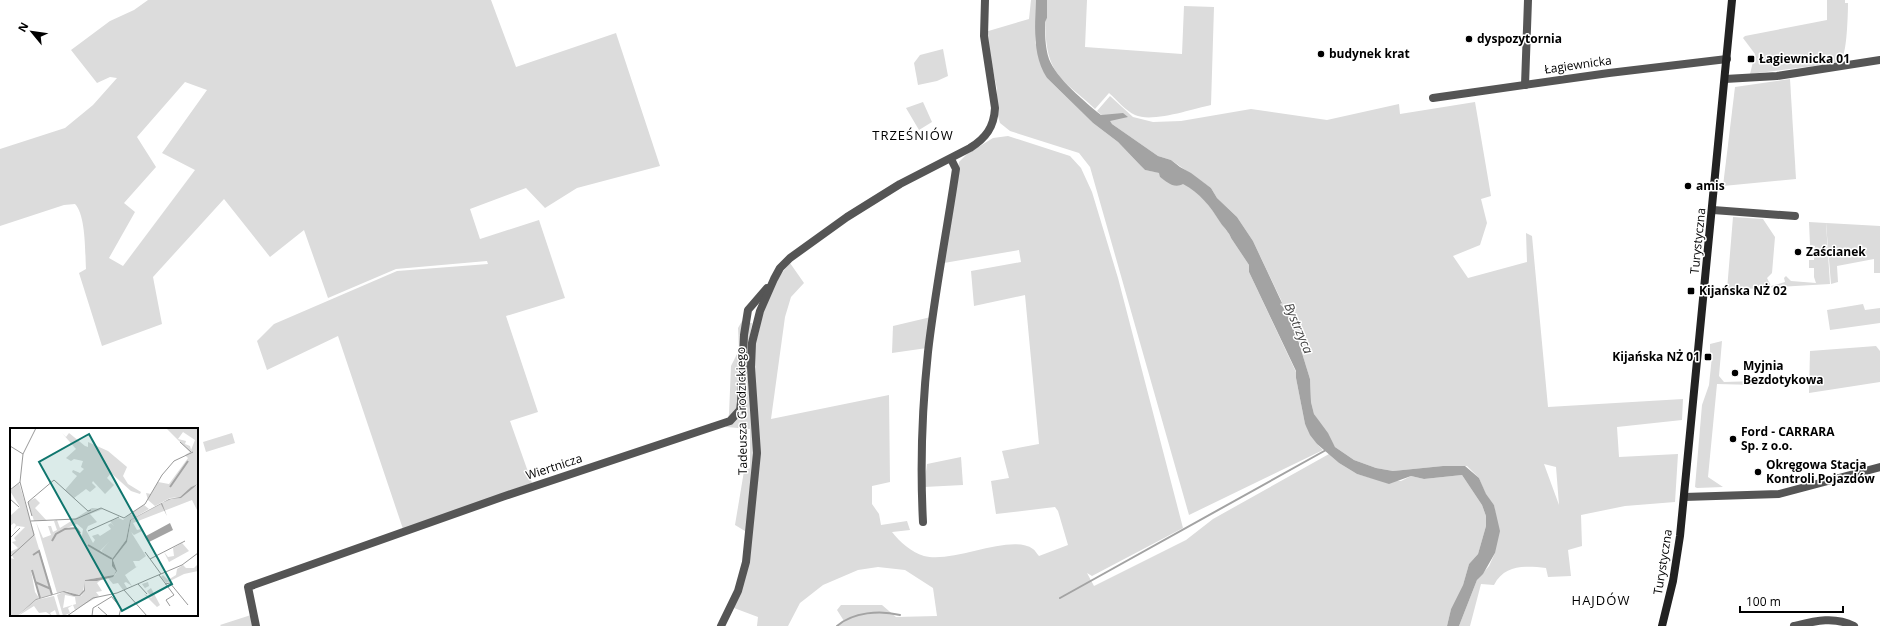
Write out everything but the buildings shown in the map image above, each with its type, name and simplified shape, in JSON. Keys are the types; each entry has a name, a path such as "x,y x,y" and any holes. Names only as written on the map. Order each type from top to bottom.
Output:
{"main road":[{"name":"Turystyczna","path":"1662,626 1677,558 1684,497 1713,210 1732,0"}],"street":[{"name":"Tadeusza Grodzickiego","path":"721,626 738,591 746,562 757,453 751,367 752,348 756,324 770,288 778,272 787,261 835,225 894,188 951,159 981,140 988,132 994,120 994,95 984,36 985,0"},
{"path":"1525,85 1528,0"},
{"name":"Łagiewnicka","path":"1433,98 1727,59"},
{"path":"1725,79 1777,76 1880,60"},
{"path":"923,522 921,484 925,390 930,337 956,169 951,159"},
{"path":"1713,210 1795,216"},
{"name":"Wiertnicza","path":"256,626 248,587 502,497 730,421 740,410 742,402 744,335 748,310 767,288 770,288"},
{"path":"1684,497 1779,494 1880,468"},
{"path":"1794,626 1826,620 1842,621 1854,626"}],"shaded area":[{"path":"148,0 491,0 516,67 616,33 660,166 577,188 545,208 526,188 470,209 480,239 539,220 565,298 506,316 538,412 510,421 532,483 403,529 338,336 267,370 257,341 274,324 397,271 488,264 487,261 396,269 328,298 304,230 270,257 224,199 153,277 162,324 102,346 79,273 86,269 85,244 83,225 79,209 75,204 64,205 0,226 0,149 65,128 93,105 117,78 110,77 97,83 71,50 110,21 134,10","holes":["185,82 207,90 162,153 195,170 123,266 109,258 135,212 124,203 156,167 137,137"]},
{"path":"1031,0 1036,0 1035,42 1047,78 1093,123 1118,142 1145,170 1160,173 1160,177 1163,179 1184,184 1196,191 1229,234 1249,265 1249,272 1296,372 1305,424 1317,444 1323,450 1189,515 1090,167 1079,153 1010,131 1000,123 997,113 997,89 985,32 1029,19"},
{"path":"1036,0 1047,0 1045,36 1047,50 1049,59 1064,82 1079,97 1101,115 1123,113 1128,117 1110,121 1112,124 1158,156 1171,160 1191,173 1211,188 1217,198 1237,217 1253,241 1282,303 1280,304 1286,310 1298,340 1310,379 1311,402 1314,414 1328,433 1335,447 1354,460 1376,468 1393,471 1443,466 1465,466 1479,478 1486,494 1494,505 1500,531 1495,553 1483,574 1477,580 1459,626 1447,626 1451,609 1463,585 1469,564 1478,554 1486,526 1486,516 1482,505 1462,475 1424,479 1411,476 1389,484 1357,474 1339,463 1317,444 1310,435 1305,424 1296,371 1249,272 1249,265 1228,232 1200,196 1183,184 1177,186 1171,184 1160,177 1159,173 1145,170 1118,142 1093,123 1047,78 1042,69 1037,50 1035,30"},
{"path":"1047,0 1087,0 1085,47 1182,54 1184,6 1214,7 1211,105 1162,116 1142,117 1128,111 1109,93 1095,109 1063,81 1053,66 1046,41 1045,21 1047,18"},
{"path":"1827,0 1845,0 1845,3 1848,3 1847,30 1844,52 1843,56 1837,63 1750,74 1755,54 1743,38 1745,36 1827,20"},
{"path":"943,49 948,76 937,81 918,85 914,63 920,55"},
{"path":"1790,79 1796,179 1723,186 1735,87"},
{"path":"1110,96 1133,117 1153,122 1181,121 1251,109 1327,120 1399,104 1400,114 1475,102 1491,196 1481,199 1487,223 1480,245 1453,256 1468,278 1527,262 1526,233 1532,236 1548,407 1683,399 1682,420 1617,427 1619,457 1678,454 1675,502 1625,506 1581,515 1582,546 1568,550 1571,576 1548,577 1546,568 1523,567 1510,570 1504,573 1494,585 1481,584 1470,626 1459,626 1477,580 1489,566 1495,553 1496,517 1494,505 1486,495 1479,478 1467,466 1443,466 1393,471 1376,468 1354,460 1335,447 1314,414 1311,402 1310,379 1298,340 1286,310 1280,304 1282,302 1253,241 1237,217 1217,198 1211,188 1171,160 1158,156 1112,124 1097,111","holes":["1544,464 1556,467 1559,505"]},
{"path":"923,102 932,122 919,130 906,108"},
{"path":"1008,136 1070,156 1081,168 1092,192 1118,278 1183,528 1092,576 1087,573 1094,586 1186,540 1213,519 1329,454 1339,463 1357,474 1371,478 1401,481 1411,476 1424,479 1462,475 1482,505 1486,516 1486,526 1478,554 1469,564 1463,585 1451,609 1447,626 837,626 844,621 837,610 841,605 882,605 896,617 937,616 933,588 905,570 878,567 858,570 823,585 800,603 788,626 757,626 758,617 734,608 750,540 745,531 735,525 744,471 750,468 750,429 726,427 729,414 731,366 739,350 738,328 742,321 752,323 748,353 757,339 763,313 777,280 790,263 804,283 791,297 785,317 771,419 889,395 890,482 872,486 872,504 879,514 881,525 907,521 910,530 892,532 906,546 924,556 936,557 950,556 1011,544 1023,545 1033,549 1039,556 1068,545 1058,511 1055,507 996,514 991,481 1009,478 1002,451 1039,444 1025,295 974,306 971,271 1021,262 1019,250 944,263 959,162 967,154 993,138"},
{"path":"1733,217 1763,219 1775,237 1772,273 1767,278 1771,286 1785,282 1784,278 1786,276 1791,281 1816,283 1814,268 1809,268 1809,260 1814,260 1815,246 1810,245 1809,222 1826,223 1830,284 1727,290"},
{"path":"1826,223 1880,226 1880,273 1874,273 1874,259 1837,266 1838,282 1831,284"},
{"path":"1863,304 1865,310 1880,308 1880,323 1830,330 1827,310"},
{"path":"931,317 927,348 892,353 893,326"},
{"path":"1722,341 1719,376 1724,382 1758,381 1756,385 1717,384 1708,477 1723,487 1697,488 1695,487 1702,405 1709,385 1712,356 1710,354 1710,344"},
{"path":"1876,346 1880,351 1880,382 1809,393 1810,351"},
{"path":"232,433 235,443 206,452 203,442"},
{"path":"961,457 963,485 924,487 927,464"},
{"path":"251,615 254,626 220,625"}],"waterway":[{"path":"1060,598 1326,450"},
{"path":"837,626 843,621 867,613 892,613 900,615"}],"place":[{"name":"dyspozytornia","path":"1469,39"},
{"name":"budynek krat","path":"1321,54"},
{"name":"Łagiewnicka 01","path":"1751,59"},
{"name":"amis","path":"1688,186"},
{"name":"Zaścianek","path":"1798,252"},
{"name":"Kijańska NŻ 02","path":"1691,291"},
{"name":"Kijańska NŻ 01","path":"1708,357"},
{"name":"Myjnia Bezdotykowa","path":"1735,373"},
{"name":"Ford - CARRARA Sp. z o.o.","path":"1733,439"},
{"name":"Okręgowa Stacja Kontroli Pojazdów","path":"1758,472"}],"district":[{"name":"TRZEŚNIÓW","path":"913,135"},
{"name":"HAJDÓW","path":"1601,600"}],"water label":[{"name":"Bystrzyca","path":"1299,328"}]}
